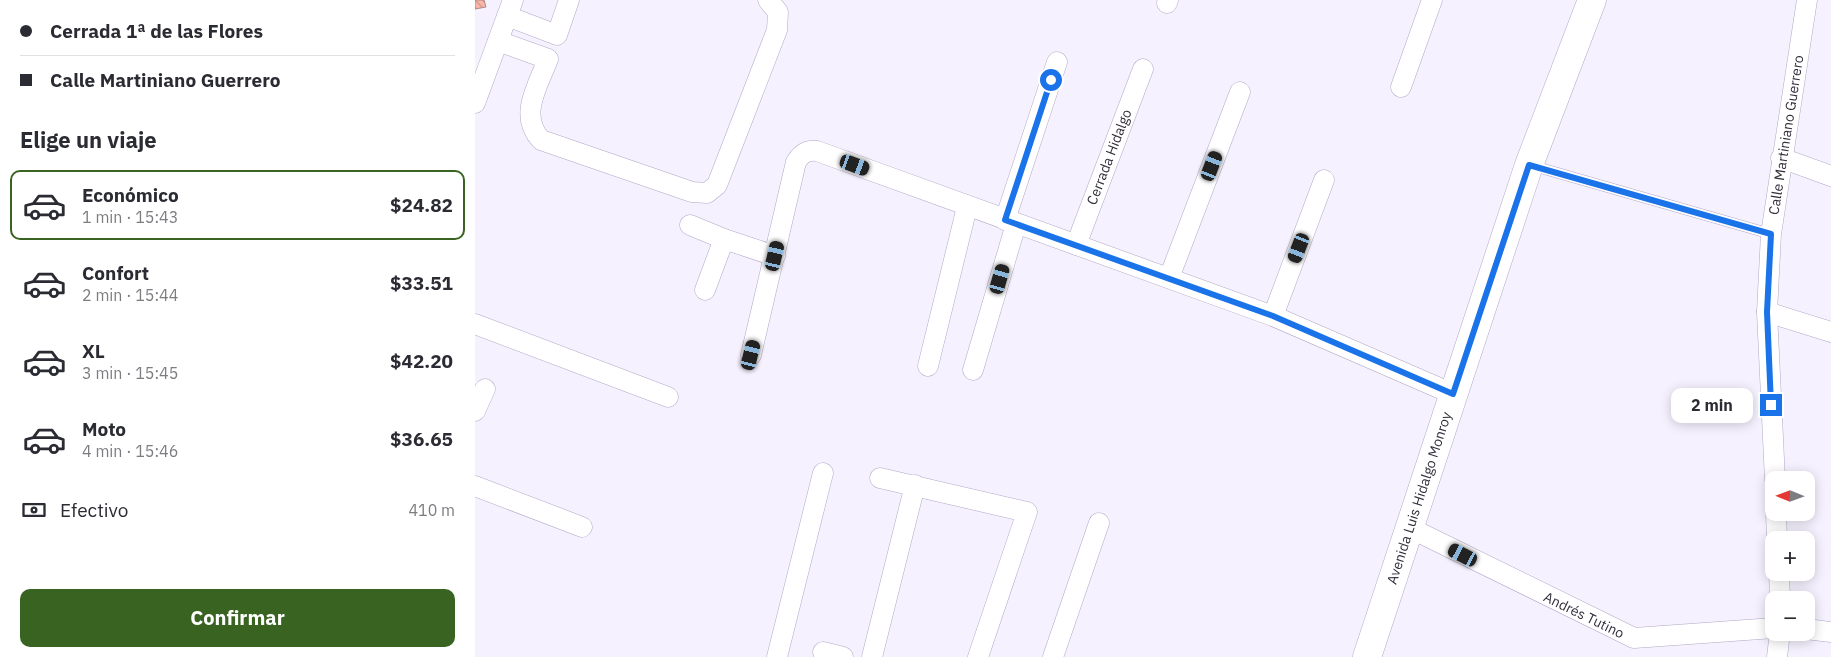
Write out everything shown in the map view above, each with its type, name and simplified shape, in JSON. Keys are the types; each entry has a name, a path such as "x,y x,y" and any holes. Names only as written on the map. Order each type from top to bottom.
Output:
{"street":[{"path":"475,103 510,8 557,35 569,0"},
{"path":"498,41 548,58 529,110 529,121 533,131 541,140 692,192 707,193 717,185 777,30 778,12 768,0"},
{"path":"1401,87 1432,0"},
{"name":"Avenida Luis Hidalgo Monroy","path":"1367,657 1529,165 1592,0"},
{"name":"Calle Martiniano Guerrero","path":"1775,471 1767,312 1771,234 1781,158 1807,0"},
{"path":"973,370 1011,222 1057,62"},
{"name":"Cerrada Hidalgo","path":"1076,245 1143,69"},
{"path":"1169,278 1240,92"},
{"path":"751,355 796,162 801,154 817,151 967,207 1273,316 1453,394"},
{"path":"1781,158 1831,176"},
{"path":"1273,316 1324,180"},
{"path":"928,366 967,207"},
{"path":"690,225 724,239 775,256"},
{"path":"705,290 724,239"},
{"path":"1767,312 1831,332"},
{"path":"475,324 668,397"},
{"path":"475,411 485,389"},
{"path":"777,657 823,473"},
{"path":"880,478 1027,512 978,657"},
{"path":"872,657 915,485"},
{"path":"475,486 581,528"},
{"path":"1053,657 1099,523"},
{"name":"Andrés Tutino","path":"1410,528 1633,638 1765,629"},
{"path":"1815,630 1831,632"},
{"path":"1777,657 1779,641"},
{"path":"823,652 843,657"}],"lane":[{"path":"1529,165 1771,234"}],"building":[{"path":"475,0 484,0 486,7 475,9"}],"route":[{"path":"1051,80 1005,220 1273,316 1453,394 1529,165 1771,234 1767,312 1771,405"}]}
